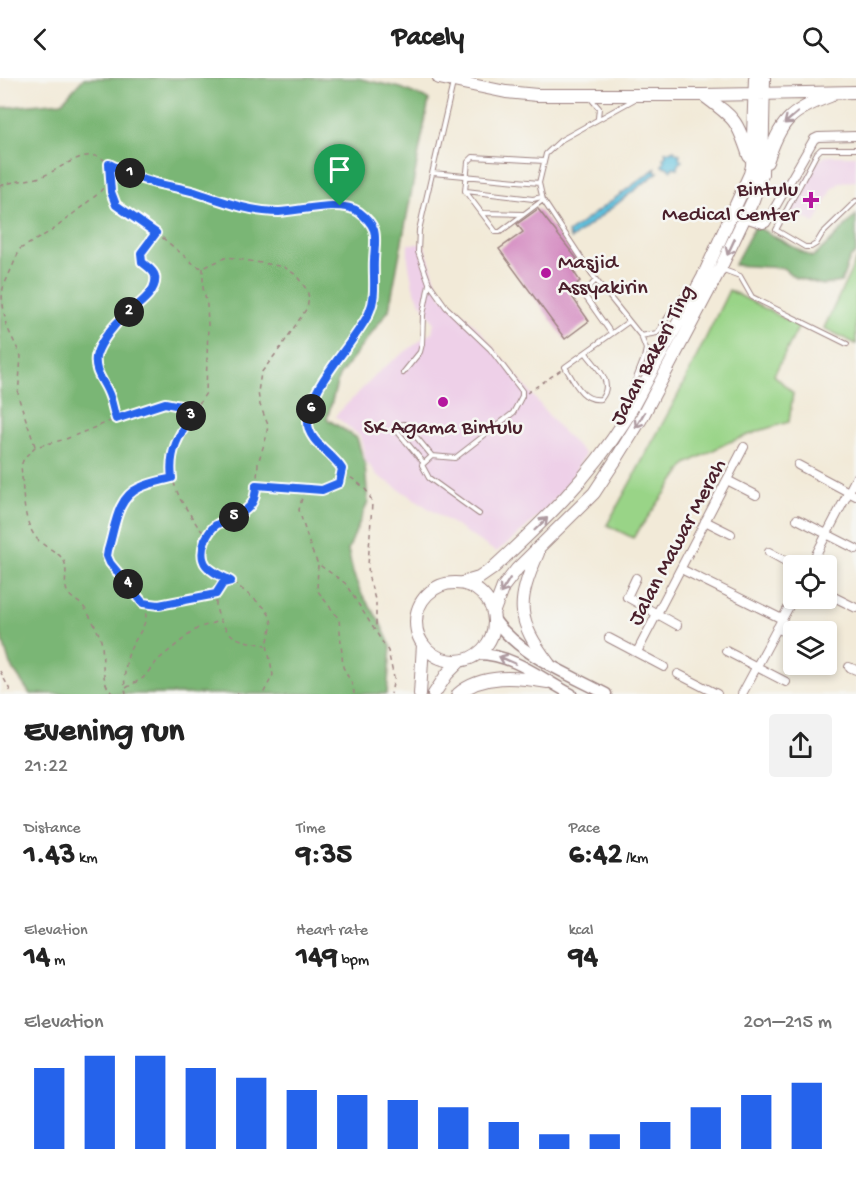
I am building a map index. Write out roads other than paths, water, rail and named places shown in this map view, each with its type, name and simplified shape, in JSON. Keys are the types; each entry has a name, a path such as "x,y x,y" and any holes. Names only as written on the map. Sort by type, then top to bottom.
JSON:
{"main road":[{"path":"439,78 537,96 851,92"},
{"name":"Jalan Bakeri Ting","path":"494,616 503,587 594,493 615,461 641,419 745,218 762,174 759,94 755,78"},
{"name":"Jalan Bakeri Ting","path":"462,584 479,578 492,569 540,525 572,493 613,440 703,277 740,198 752,166 759,94 764,78"},
{"path":"762,174 775,138 790,117 811,103 851,92"},
{"path":"703,95 739,125 752,166"},
{"path":"541,547 522,592 522,611 527,632 549,664"},
{"path":"460,661 439,658 430,652 417,633 416,620 419,607 426,596 437,588 449,584 473,587 489,603 494,616 513,641 549,664 606,694"},
{"path":"478,654 491,639 494,616"},
{"path":"420,694 423,644"},
{"path":"435,694 447,674 460,661 478,654 494,654 571,694"},
{"path":"458,694 466,687 490,679 516,677 548,682"}],"street":[{"path":"745,218 766,223 814,139 856,136"},
{"name":"Jalan Mawar Merah","path":"637,652 744,447"},
{"path":"798,465 852,494"},
{"path":"816,555 852,494 856,478"},
{"path":"727,480 756,495"},
{"path":"797,519 856,549"},
{"path":"705,521 731,534"},
{"path":"769,552 783,560"},
{"path":"681,569 782,619"},
{"path":"636,578 627,597 677,625"},
{"path":"837,598 856,608"},
{"path":"742,694 787,609"},
{"path":"777,628 783,631"},
{"path":"609,638 664,667"},
{"path":"726,651 786,682"},
{"path":"678,674 717,694"}],"lane":[{"path":"423,462 432,456 455,458 513,413 522,396 521,387 490,349 446,307 429,283 418,252 419,231 453,82"},
{"path":"587,94 599,108 598,119"},
{"path":"613,440 646,349 641,336 596,280 542,198 539,183 546,154 561,140 643,95"},
{"path":"856,149 821,149 817,153 776,229 777,232 805,247 811,247 856,201"},
{"path":"542,198 500,232 493,229 465,191 468,162 473,157 544,161"},
{"path":"433,173 539,183"},
{"path":"465,191 533,200 542,198"},
{"path":"482,213 515,216 524,214"},
{"path":"720,269 740,276 752,297 847,344"},
{"path":"641,336 657,333 678,302 703,277"},
{"path":"596,280 586,291 585,296 611,333"},
{"path":"404,373 420,352 423,315 429,283"},
{"path":"586,353 606,380 607,391 602,399 597,400 584,395 565,367 628,322"},
{"path":"432,456 408,427 404,424 400,425 397,431 423,462 424,471 429,477 479,514"}],"water":[{"path":"674,150 680,154 679,158 682,161 678,164 678,168 673,167 671,171 662,166 663,158 666,155 665,151"},
{"path":"656,168 654,171 658,172 571,239 568,233"}],"place":[{"name":"Bintulu Medical Center","path":"811,200"},
{"name":"Masjid Assyakirin","path":"546,273"},
{"name":"SK Agama Bintulu","path":"443,402"}]}
